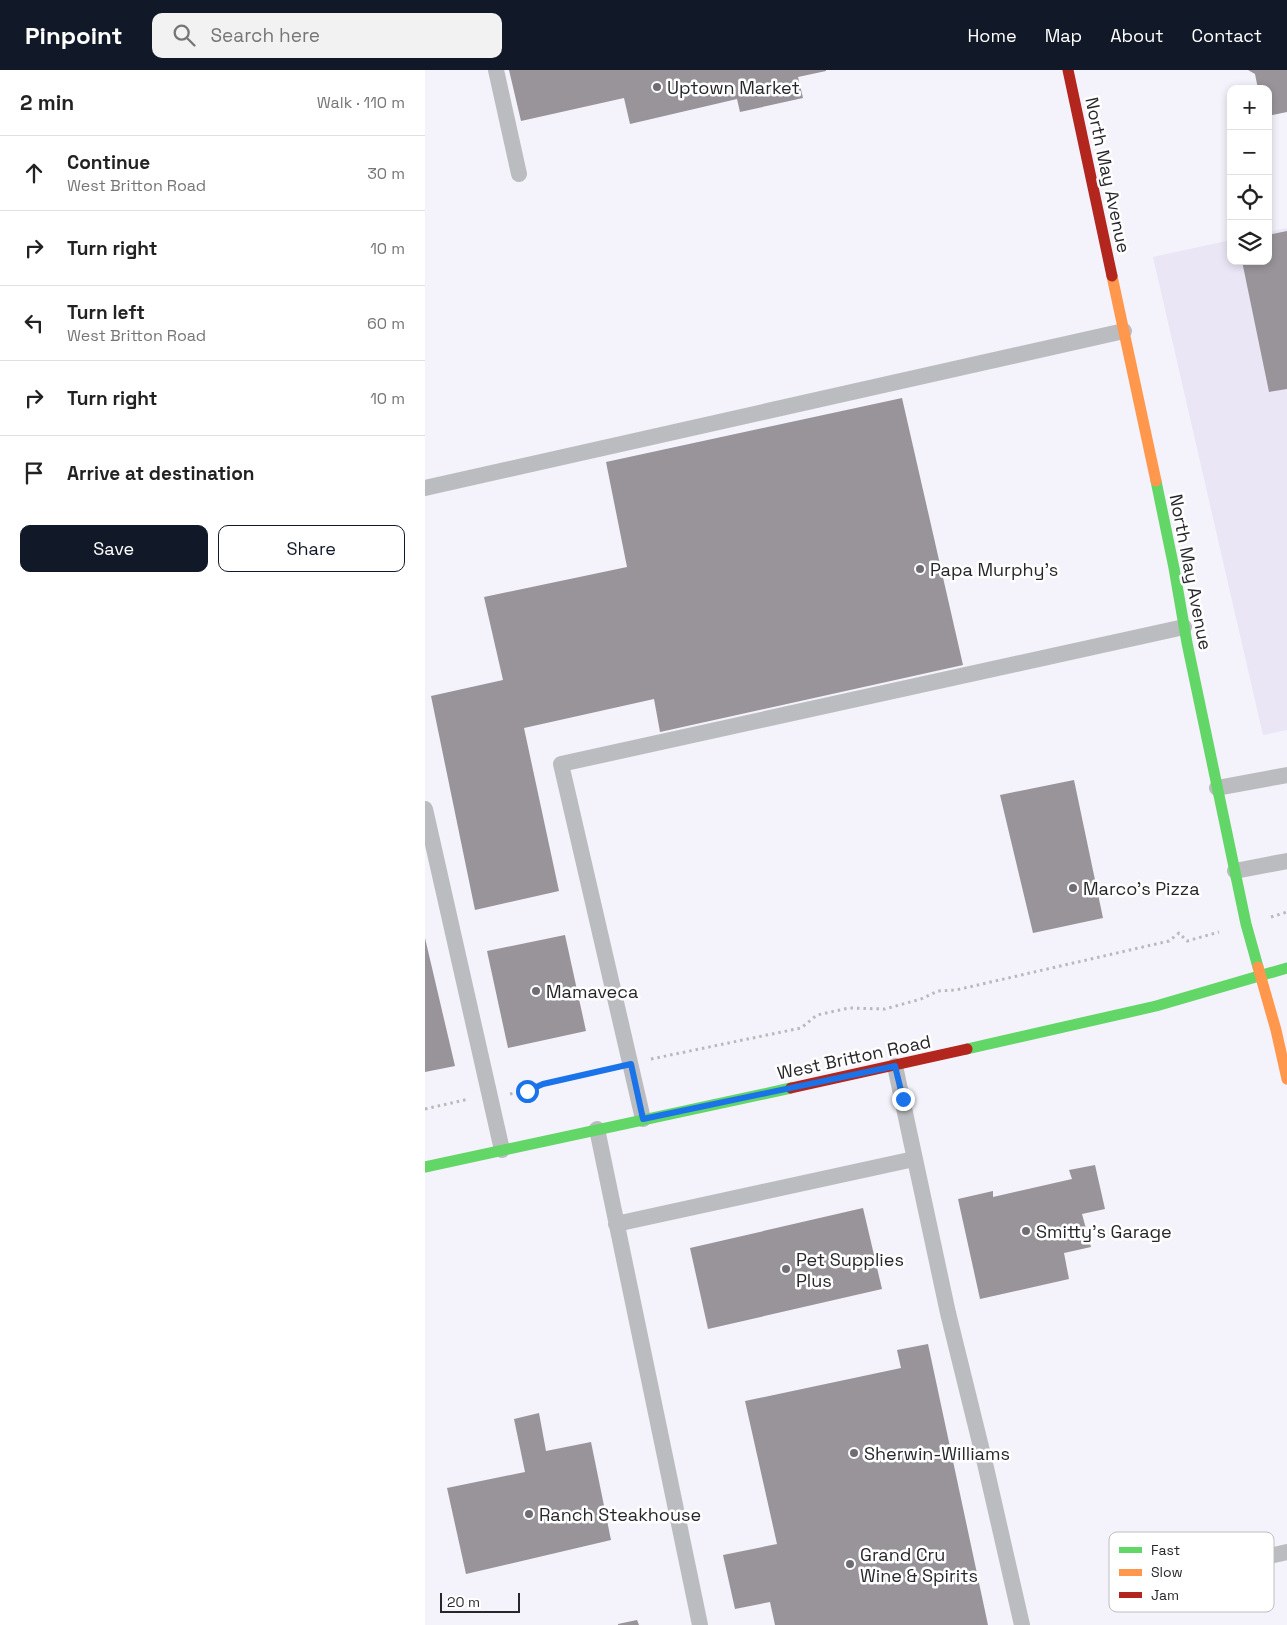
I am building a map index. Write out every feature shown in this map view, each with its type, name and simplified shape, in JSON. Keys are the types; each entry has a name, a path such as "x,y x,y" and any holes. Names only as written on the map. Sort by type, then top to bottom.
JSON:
{"main road":[{"name":"North May Avenue","path":"1068,70 1174,568 1184,627 1246,924 1276,1030 1287,1080"},
{"name":"West Britton Road","path":"425,1167 597,1128 895,1066 1163,1004 1204,993 1260,973 1287,968"}],"lane":[{"path":"496,70 519,174"},
{"path":"425,488 1124,331"},
{"path":"643,1119 561,764 1184,627"},
{"path":"1217,788 1287,775"},
{"path":"425,809 502,1150"},
{"path":"1235,871 1287,861"},
{"path":"895,1066 947,1313 984,1459 1022,1625"},
{"path":"597,1128 700,1625"},
{"path":"617,1224 914,1159"},
{"path":"1274,1555 1287,1552"}],"path":[{"path":"425,1109 458,1101 527,1091 543,1084 801,1028 817,1015 849,1008 885,1009 921,999 938,991 956,990 1169,941 1179,933 1187,941"}],"shaded area":[{"path":"1287,228 1287,730 1263,735 1153,257 1227,241 1227,265 1272,265 1272,231"}],"building":[{"name":"Uptown Market","path":"509,70 826,71 798,77 803,98 740,112 737,99 630,124 624,98 521,121"},
{"path":"1248,70 1287,70 1287,112 1272,115 1272,85 1257,85 1255,74"},
{"path":"1287,231 1287,389 1269,392 1243,265 1272,265 1272,234"},
{"path":"902,398 963,665 660,732 654,699 524,728 559,891 475,910 431,696 503,680 484,597 627,567 606,462"},
{"path":"1074,780 1103,918 1033,933 1000,795"},
{"name":"Mamaveca","path":"565,935 586,1031 508,1048 487,951"},
{"path":"425,938 455,1066 425,1072"},
{"name":"Smitty's Garage","path":"1095,1165 1105,1209 1082,1214 1091,1247 1064,1253 1069,1279 980,1299 958,1199 993,1191 993,1197 1072,1179 1069,1170"},
{"name":"Pet Supplies Plus","path":"863,1208 882,1289 708,1329 690,1248"},
{"path":"928,1344 988,1625 775,1625 770,1602 735,1609 723,1555 777,1544 745,1401 901,1368 897,1350"},
{"name":"Ranch Steakhouse","path":"539,1413 546,1451 591,1442 611,1540 466,1574 447,1488 525,1472 514,1419"},
{"path":"637,1620 639,1625 618,1625 618,1624"}],"traffic: fast":[{"path":"1156,481 1187,643 1246,924 1258,967"},
{"path":"967,1049 1156,1006 1287,968"},
{"path":"425,1167 791,1088"}],"traffic: slow":[{"path":"1112,276 1156,481"},
{"path":"1258,967 1276,1030 1287,1079"}],"traffic: jam":[{"path":"1068,70 1112,276"},
{"path":"791,1088 967,1049"}],"place":[{"name":"Uptown Market","path":"657,87"},
{"name":"Papa Murphy's","path":"920,569"},
{"name":"Marco's Pizza","path":"1073,888"},
{"name":"Mamaveca","path":"536,991"},
{"name":"Smitty's Garage","path":"1026,1231"},
{"name":"Pet Supplies Plus","path":"786,1269"},
{"name":"Sherwin-Williams","path":"854,1453"},
{"name":"Ranch Steakhouse","path":"529,1514"},
{"name":"Grand Cru Wine & Spirits","path":"850,1564"}],"route":[{"path":"527,1091 543,1084 631,1064 643,1119 895,1066 903,1099"}]}
